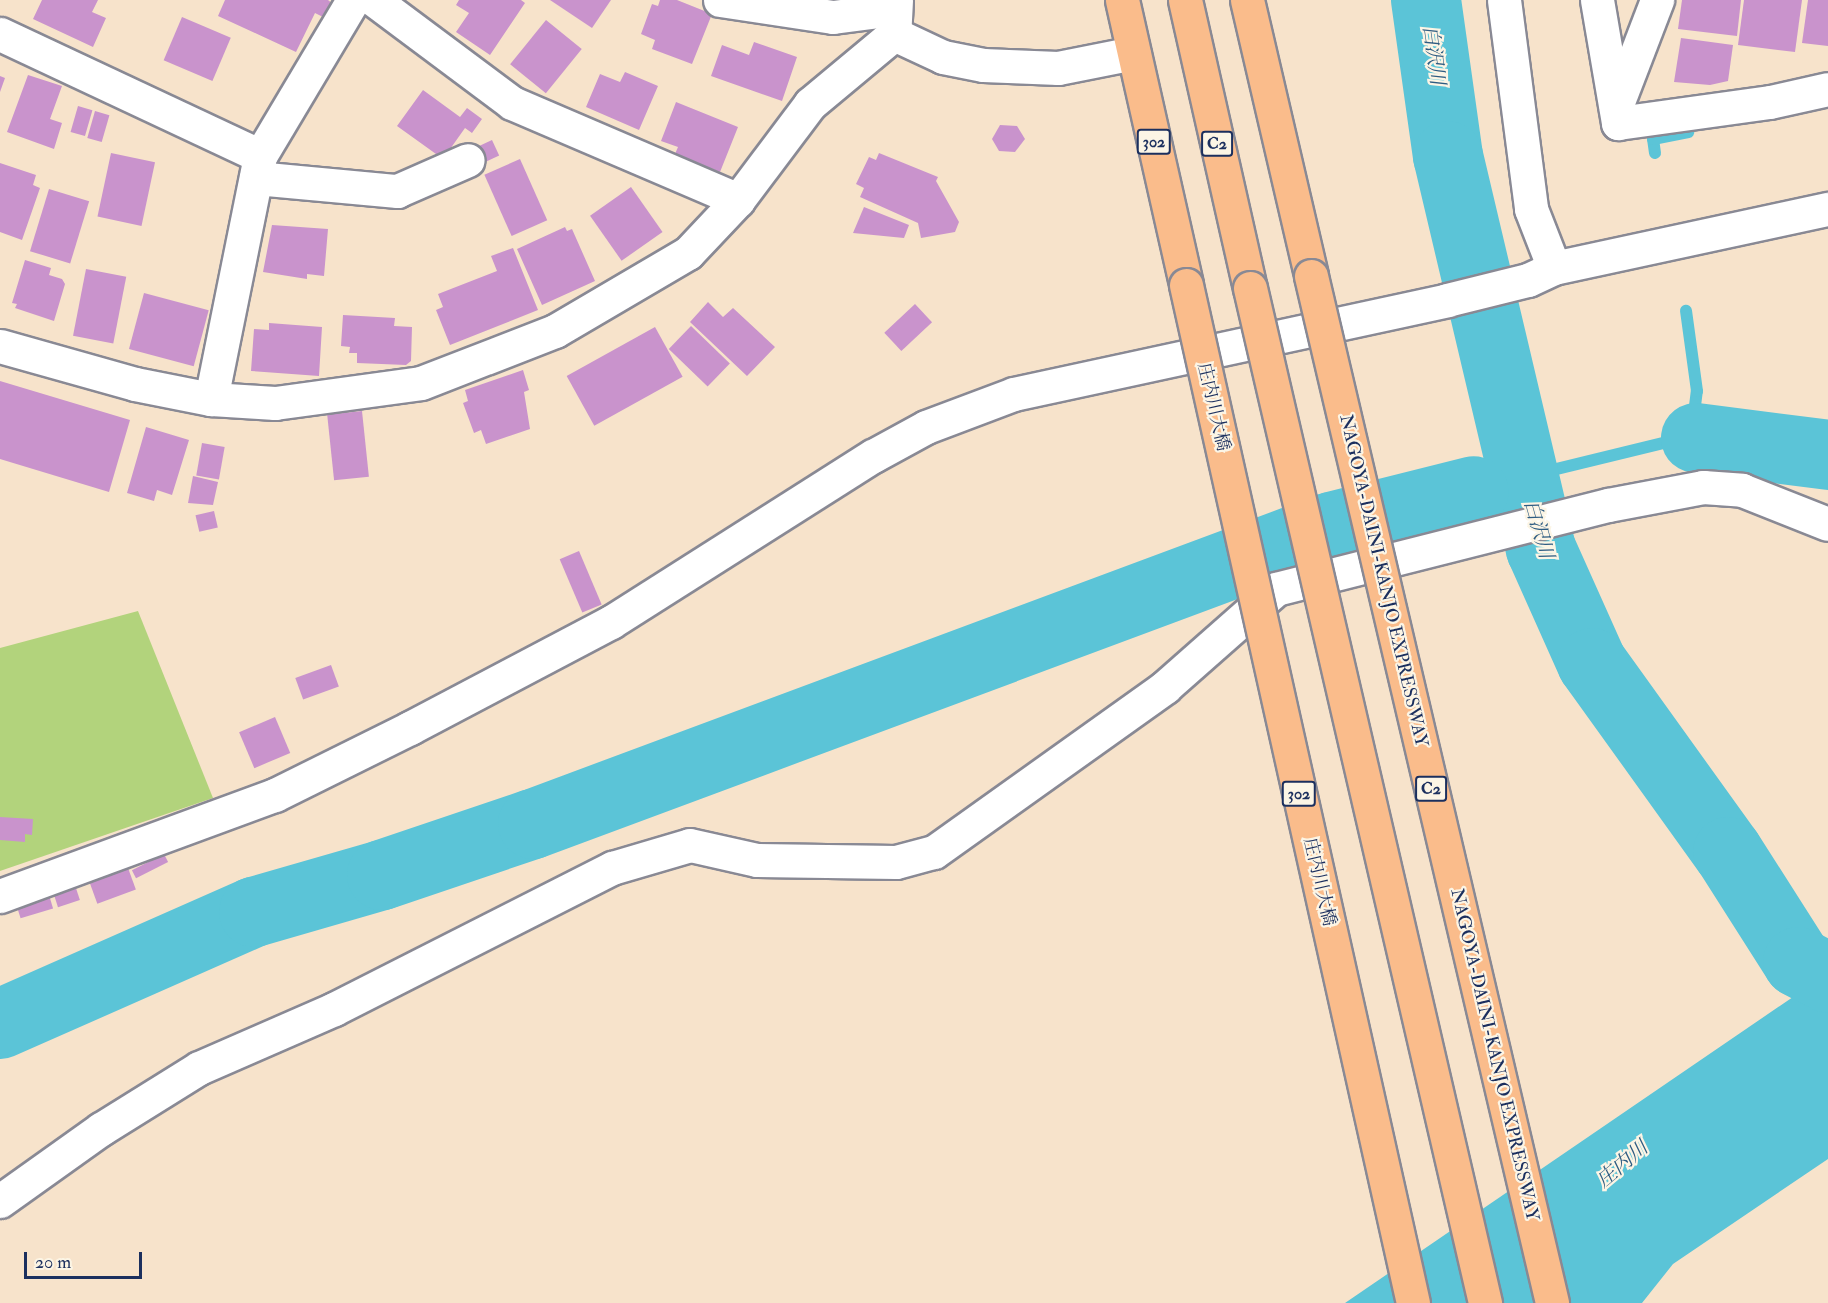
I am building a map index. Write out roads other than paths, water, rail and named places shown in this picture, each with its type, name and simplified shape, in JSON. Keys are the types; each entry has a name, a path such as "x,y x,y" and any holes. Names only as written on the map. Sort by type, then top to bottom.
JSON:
{"highway":[{"name":"302","path":"1122,0 1134,53"},
{"name":"C2","path":"1185,0 1485,1303"},
{"name":"NAGOYA-DAINI-KANJO EXPRESSWAY","path":"1247,0 1552,1303"},
{"name":"庄内川大橋","path":"1134,53 1413,1303"}],"street":[{"path":"211,399 258,167 352,0"},
{"path":"374,0 512,104 738,200"},
{"path":"720,0 790,6 833,17 895,14 943,57 994,66 1058,68 1134,53"},
{"path":"1504,0 1541,274"},
{"path":"1597,0 1618,123 1770,102 1828,89"},
{"path":"1615,109 1657,0"},
{"path":"0,346 135,384 211,399 275,403 422,383 555,331 688,253 738,200 810,104 895,14"},
{"path":"0,34 258,167 397,191 468,160"},
{"path":"0,896 275,795 410,728 611,622 873,456 926,427 1014,394 1447,300 1541,274 1828,209"},
{"path":"0,1201 102,1129 199,1068 334,1009 612,868 690,844 757,860 896,862 934,852 1165,687 1276,589 1608,505 1694,488 1742,490 1828,524"}],"water":[{"name":"庄内川","path":"1828,973 1828,1159 1673,1264 1642,1303 1345,1303"}],"waterway":[{"name":"白沢川","path":"1426,0 1448,156 1541,549 1592,663 1728,852 1798,962 1828,978"},
{"path":"1655,153 1653,139 1688,132"},
{"path":"1524,477 1668,442 1685,431 1694,414 1697,391 1686,311"},
{"path":"1696,438 1828,455"},
{"path":"0,1024 254,912 382,875 533,824 1331,527 1474,491"}]}
